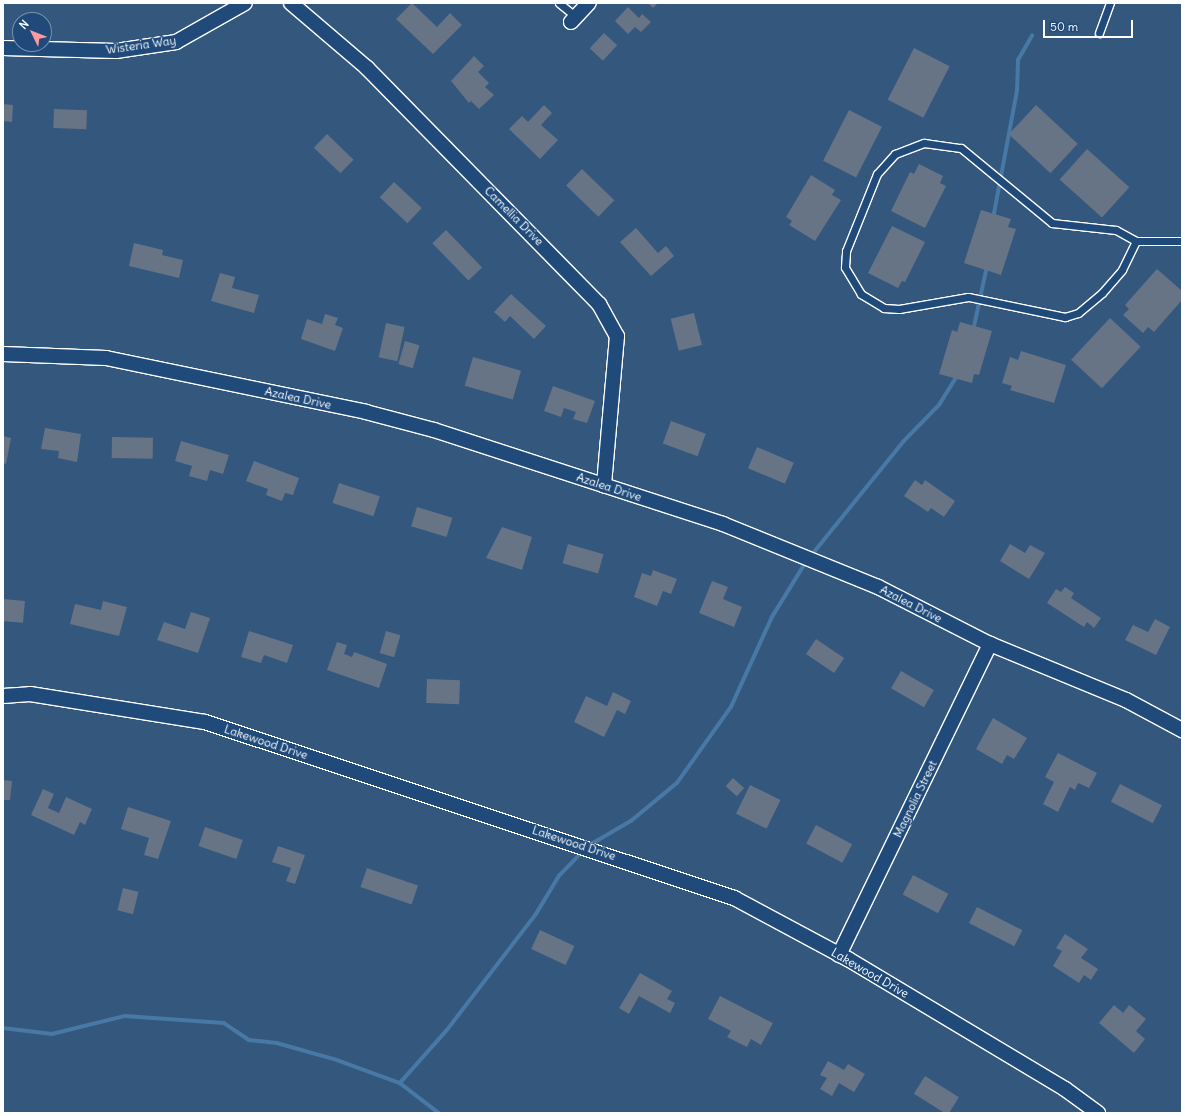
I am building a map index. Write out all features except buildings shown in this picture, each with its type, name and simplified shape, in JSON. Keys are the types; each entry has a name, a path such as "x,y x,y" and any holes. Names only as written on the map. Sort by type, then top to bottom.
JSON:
{"street":[{"name":"Wisteria Way","path":"3,48 116,51 176,42 245,3"},
{"name":"Camellia Drive","path":"290,3 367,68 599,304 617,336 604,485"},
{"path":"574,19 589,3"},
{"name":"Azalea Drive","path":"3,354 106,358 366,412 604,485 723,524 878,588 990,644 1126,700 1182,730"},
{"name":"Magnolia Street","path":"839,955 990,644"},
{"name":"Lakewood Drive","path":"3,696 30,694 205,722 734,898 839,955 1065,1089 1098,1113"}],"lane":[{"path":"560,3 574,19"},
{"path":"1099,33 1110,3"},
{"path":"1136,241 1126,264 1102,293 1078,313 1065,317 968,297 899,309 884,308 861,294 845,267 846,250 877,174 895,154 924,143 961,148 1052,223 1116,230 1136,241 1182,241"}],"waterway":[{"path":"993,219 1017,91 1018,60 1032,36"},
{"path":"973,331 987,266"},
{"path":"810,557 903,442 939,405 957,376"},
{"path":"588,846 631,821 677,783 731,707 772,617 806,562"},
{"path":"400,1083 447,1030 536,914 559,876 583,851"},
{"path":"3,1028 52,1034 125,1016 224,1023 249,1040 277,1043 334,1059 400,1083 439,1113"}]}
